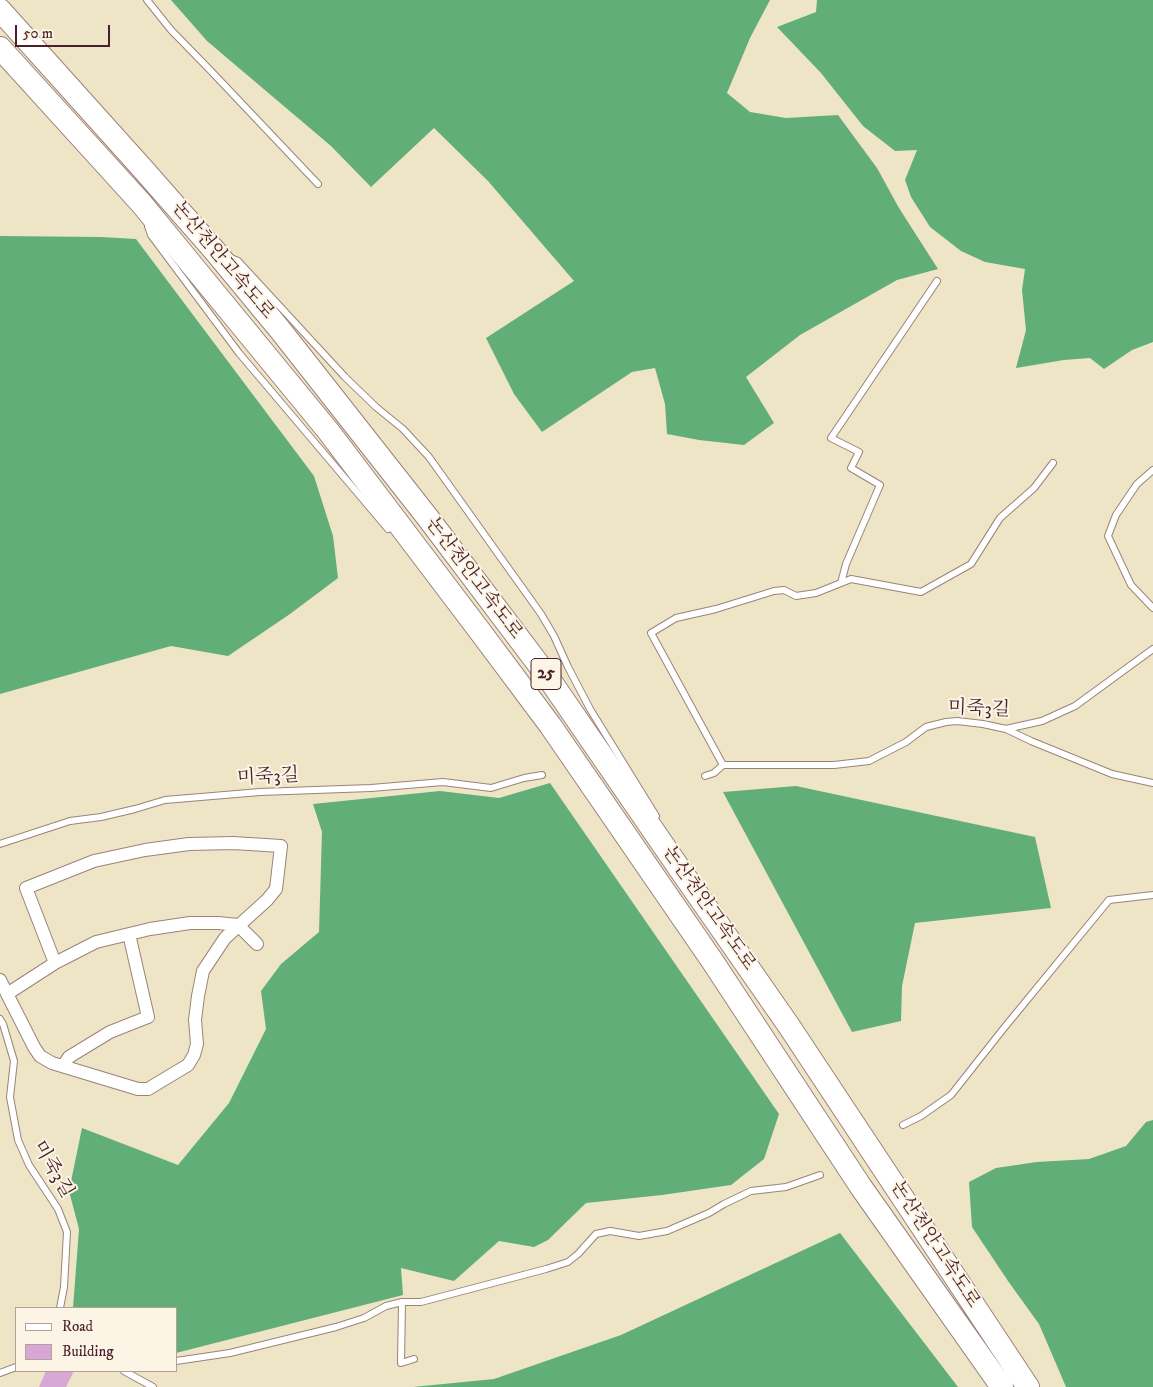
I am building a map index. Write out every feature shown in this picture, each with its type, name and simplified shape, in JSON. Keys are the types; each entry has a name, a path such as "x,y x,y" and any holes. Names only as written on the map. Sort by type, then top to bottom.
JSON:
{"highway":[{"name":"논산천안고속도로","path":"0,10 214,250 306,362 428,518 545,673 678,861 790,1026 1028,1387"},
{"name":"논산천안고속도로","path":"0,48 141,203 329,432 471,625 550,725 713,962 862,1187 1002,1387"}],"street":[{"path":"0,980 40,1056 52,1063 138,1089 148,1089 188,1065 194,1055 197,1044 198,996 203,971 225,938 267,900 276,889 281,846 224,843 189,844 145,850 94,861 26,888 55,963"},
{"path":"7,994 55,963 96,942 129,934 190,923 218,923 238,925 257,944"},
{"path":"64,1066 69,1057 110,1032 148,1017 129,934"}],"lane":[{"path":"147,0 170,30 318,184"},
{"path":"141,203 151,234 239,353 391,531"},
{"path":"214,250 238,261 345,377 376,407 403,429 429,457 541,614 590,709 661,823"},
{"path":"841,583 846,564 880,484 851,468 859,452 830,438 938,281"},
{"path":"705,776 714,773 723,765 651,633 676,618 716,609 774,591 784,590 796,596 816,593 851,579 921,592 953,576 971,564 1000,518 1034,488 1053,463"},
{"path":"1153,470 1137,484 1116,515 1108,536 1131,585 1153,608"},
{"name":"미죽3길","path":"723,765 834,765 868,761 906,742 926,727 946,722 958,721 1006,729 1042,721 1075,706 1153,649"},
{"path":"1006,729 1112,774 1153,783"},
{"name":"미죽3길","path":"0,844 70,821 101,817 165,800 260,792 371,788 443,782 491,788 524,778 542,775"},
{"path":"903,1125 921,1116 951,1094 1109,900 1153,895"},
{"name":"미죽3길","path":"0,1019 14,1061 10,1098 18,1140 28,1165 58,1208 67,1232 64,1287 60,1307"},
{"path":"178,1361 230,1353 336,1327 364,1318 386,1306 402,1302 421,1302 546,1269 568,1262 596,1234 610,1231 639,1236 667,1231 709,1213 752,1191 786,1187 820,1175"},
{"path":"402,1302 401,1363 414,1359"},
{"path":"0,1373 15,1367"},
{"path":"127,1372 153,1387"}],"green space":[{"path":"171,0 770,0 750,38 727,93 750,112 786,118 838,115 877,168 899,208 938,269 897,280 800,335 746,377 774,423 744,445 667,434 665,404 655,368 632,372 542,432 514,394 486,338 574,281 488,181 434,128 371,187 331,146 207,41"},
{"path":"817,0 1153,0 1153,342 1132,350 1104,369 1090,358 1016,368 1026,330 1022,290 1025,269 985,262 961,251 930,227 911,197 905,180 917,150 895,151 863,126 821,73 777,27 816,12"},
{"path":"0,236 136,239 314,476 333,536 338,578 290,614 228,656 171,646 0,694"},
{"path":"550,783 779,1114 764,1159 731,1185 586,1203 548,1240 534,1247 499,1241 454,1281 401,1268 403,1295 178,1352 178,1307 73,1307 79,1229 69,1191 82,1128 178,1165 229,1103 266,1029 261,991 281,964 319,932 322,832 313,804 440,791 499,798"},
{"path":"796,786 1035,837 1051,908 915,923 902,986 901,1021 852,1032 723,792"},
{"path":"1153,1120 1153,1387 1066,1387 1039,1324 972,1227 969,1182 996,1168 1037,1162 1089,1159 1126,1146 1146,1122"},
{"path":"840,1233 958,1387 413,1387 494,1379 621,1335"}],"building":[{"path":"46,1372 74,1372 66,1387 39,1387"}]}
